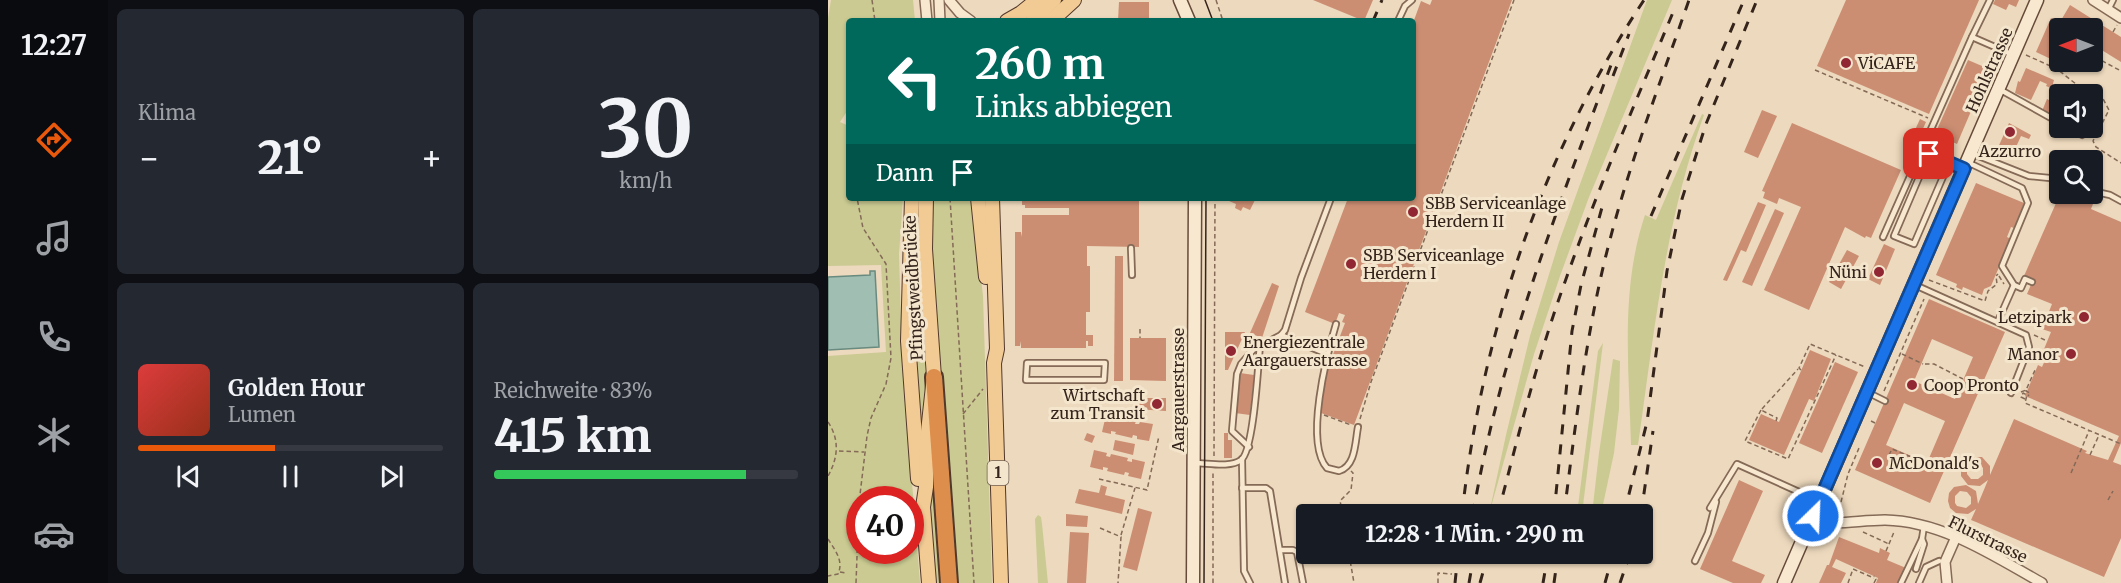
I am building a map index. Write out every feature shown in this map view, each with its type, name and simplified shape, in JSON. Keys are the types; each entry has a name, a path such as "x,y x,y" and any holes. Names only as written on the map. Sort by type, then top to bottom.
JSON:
{"highway":[{"path":"934,377 949,583"}],"main road":[{"path":"1013,18 1037,0"},
{"path":"1035,18 1054,0"},
{"path":"1054,18 1074,0"},
{"path":"912,201 909,355 919,486"},
{"name":"Pfingstweidbrücke","path":"924,492 934,377 925,232 927,201"},
{"path":"978,201 990,349 994,363"},
{"name":"1","path":"992,201 997,349 994,363 1001,583"},
{"path":"924,520 929,583"}],"street":[{"path":"925,0 927,18"},
{"path":"939,0 940,18"},
{"path":"949,0 967,18"},
{"path":"1180,0 1188,18"},
{"name":"Hohlstrasse","path":"1784,583 1967,161 1999,89 2019,54 2037,0"},
{"path":"2092,0 2120,18"},
{"name":"Aargauerstrasse","path":"1193,583 1195,201"},
{"name":"Flurstrasse","path":"1811,521 1831,525 1885,520 1924,526 1956,537 2042,583"},
{"path":"1947,583 1945,562 1956,537"}],"lane":[{"path":"1399,18 1404,6 1412,0"},
{"path":"1883,237 1990,0"},
{"path":"2108,10 2113,0"},
{"path":"1972,37 2019,54"},
{"path":"1999,89 2049,117"},
{"path":"1949,163 1914,244 1894,236 1929,154 1949,163 1967,161 2029,176 2049,177"},
{"path":"1967,161 2022,188 2028,203 2002,266 2014,285 2021,288 2025,279 2032,282"},
{"path":"2103,194 2121,201"},
{"path":"1249,447 1232,430 1240,364 1260,345 1281,335 1286,328 1301,278 1330,201"},
{"path":"1131,248 1132,275"},
{"path":"1914,285 2023,333 2030,346 2012,393"},
{"path":"1998,321 2014,285"},
{"path":"1973,318 1976,311"},
{"path":"1336,324 1322,373 1319,449 1323,464 1334,471 1347,468 1352,458 1358,427"},
{"path":"2023,333 2023,339"},
{"path":"1281,335 1327,354"},
{"path":"1250,583 1244,573 1242,459 1249,447 1260,345"},
{"path":"1027,363 1105,363 1104,380 1026,380 1027,363"},
{"path":"1867,392 1885,401"},
{"path":"1194,463 1232,463 1242,459"},
{"path":"1710,508 1737,464 1819,501"},
{"path":"1242,488 1266,488 1270,491 1285,583"},
{"path":"1695,561 1707,533 1718,494"},
{"path":"1901,583 1922,539 1924,526"},
{"path":"1916,569 1924,544 1922,539"},
{"path":"1280,550 1297,552 1303,583"},
{"path":"1919,583 1926,567 1939,561"}],"path":[{"path":"872,0 875,18"},
{"path":"1216,0 1221,18"},
{"path":"1358,427 1371,382 1514,0"},
{"path":"2113,32 2120,18"},
{"path":"2019,54 2049,66"},
{"path":"2103,61 2121,71"},
{"path":"1815,70 1935,121"},
{"path":"2061,72 2081,88 2102,98 2109,110 2093,141 2096,147 2121,163"},
{"path":"856,583 859,503 869,425 887,379 891,352 886,264 863,228 858,201"},
{"path":"950,201 974,583"},
{"path":"1213,583 1215,201"},
{"path":"1929,280 1985,301 1988,291 1997,284 1998,274 2002,282"},
{"path":"1884,392 1926,295"},
{"path":"1912,326 1916,328"},
{"path":"1140,329 1140,338"},
{"path":"2034,335 2047,341"},
{"path":"1836,355 1788,459 1745,441 1761,410 1800,369 1810,344 1866,367"},
{"path":"1900,354 1924,364 1934,364 1963,379"},
{"path":"2018,396 2019,392 2026,390 2036,369"},
{"path":"2026,390 2030,393 2028,396 2025,399 2021,396 2023,393 2027,394 2027,395 2025,403 2121,444"},
{"path":"963,414 980,394"},
{"path":"1214,406 1220,406"},
{"path":"1761,410 1777,418 1776,421"},
{"path":"1319,413 1351,425"},
{"path":"1871,421 1875,423"},
{"path":"828,422 834,434 837,451 835,462 828,476"},
{"path":"2071,473 2089,430"},
{"path":"2108,439 2110,434"},
{"path":"2090,455 2099,435"},
{"path":"1099,479 1147,490 1159,436"},
{"path":"1841,502 1848,474 1859,448"},
{"path":"1890,455 1892,449 1938,468 1947,469"},
{"path":"837,451 865,452"},
{"path":"1341,504 1340,500 1352,489 1353,473 1347,468"},
{"path":"1117,583 1121,537 1135,487"},
{"path":"2109,500 2113,491"},
{"path":"1100,528 1121,537"},
{"path":"1863,532 1889,544"},
{"path":"1886,551 1894,532"},
{"path":"828,539 839,559 839,572"},
{"path":"1351,564 1354,583"},
{"path":"1848,583 1853,569 1874,577 1876,579 1874,583"},
{"path":"828,576 834,576 839,572 846,573"},
{"path":"1438,583 1438,573 1452,574"}],"green space":[{"path":"831,0 913,0 915,18 846,18 846,113 840,122 846,125 846,201 903,201 899,254 902,356 912,486 846,486 846,564 918,564 920,583 828,583 828,356 886,352 881,265 828,266 828,18"},
{"path":"1647,0 1672,0 1589,197 1560,276 1534,354 1491,504 1530,336 1559,242"},
{"path":"1702,114 1704,115 1679,196 1662,278 1638,445 1631,445 1628,329 1632,271 1637,243 1645,215 1656,220"},
{"path":"917,201 972,201 983,296 992,583 955,583 935,283 915,283"},
{"path":"922,300 926,385 922,458 914,382 915,301"},
{"path":"1603,343 1583,504 1578,504 1598,351"},
{"path":"1613,359 1620,361 1619,409 1614,453 1603,504 1593,504"},
{"path":"932,428 943,583 934,583 931,506"},
{"path":"1038,515 1041,517 1048,583 1038,583 1035,519"}],"shaded area":[{"path":"870,271 875,271 879,347 828,350 828,277 870,275"}],"building":[{"path":"1313,0 1373,0 1365,18 1357,18"},
{"name":"SBB Serviceanlage Herdern II","path":"1432,0 1512,0 1354,425 1321,413 1323,381 1345,323 1342,322 1345,315 1339,313 1335,324 1305,312 1347,201 1416,201 1415,18 1421,1 1430,5"},
{"path":"1846,0 1979,0 1929,114 1817,66"},
{"path":"1995,0 2019,0 2016,7 2009,4 2006,10 1993,4"},
{"path":"1119,2 1149,2 1149,18 1118,18"},
{"path":"2070,5 2091,18 2062,18"},
{"path":"2049,23 2049,58 2036,52"},
{"path":"2103,26 2121,37 2121,62 2103,51"},
{"path":"1968,60 1989,69 1957,144 1935,134"},
{"path":"2026,68 2054,80 2053,84 2049,84 2049,87 2040,81 2031,100 2015,93 2018,81 2020,82"},
{"path":"2047,99 2049,100 2049,113 2042,111"},
{"path":"1762,110 1777,116 1758,158 1744,152"},
{"path":"1920,119 1926,122 1921,133 1915,130"},
{"path":"1792,123 1901,170 1871,238 1866,236 1865,238 1845,227 1809,310 1764,290 1801,207 1779,198 1777,204 1763,198 1765,192 1762,191"},
{"path":"2009,123 2031,135 2029,139 2021,136 2011,158 1996,152"},
{"path":"1976,183 2024,203 2014,228 2011,227 2007,237 2011,239 1991,286 1984,289 1982,295 1963,287 1962,290 1956,287 1957,284 1936,275"},
{"path":"1022,201 1139,201 1139,247 1087,246 1087,266 1090,266 1090,312 1086,312 1086,335 1093,335 1093,346 1088,346 1088,341 1086,341 1086,348 1021,348 1021,341 1020,346 1015,346 1015,232 1021,232 1022,237 1022,215 1069,215 1069,208 1025,208 1025,205 1022,205"},
{"path":"1229,201 1254,201 1250,210 1243,207 1241,211 1235,208 1236,204"},
{"path":"1758,202 1766,205 1746,252 1741,250 1727,281 1723,280"},
{"path":"2056,204 2093,204 2091,209 2121,222 2121,443 2113,462 2121,465 2121,538 2104,577 1971,520 1976,509 1968,514 1956,513 1950,508 1948,501 1949,493 1954,487 1966,485 1976,491 1978,504 1988,480 1980,486 1968,485 1961,476 1961,464 1970,457 1982,457 1990,466 1990,475 2014,419 2087,451 2085,453 2108,460 2119,436 2025,396 2038,365 2042,367 2047,356 2042,354 2051,332 2042,329 2052,304 2027,294 2033,280 2024,276","holes":["1972,463 1979,463 1983,468 1983,475 1978,479 1971,479 1967,474 1967,467","1960,491 1967,492 1971,497 1971,504 1966,508 1957,506 1955,496"]},
{"path":"1775,209 1784,213 1752,286 1742,282"},
{"path":"1884,244 1895,249 1880,285 1868,279"},
{"path":"1847,250 1859,256 1841,289 1829,282"},
{"path":"1115,256 1123,256 1123,381 1114,381"},
{"path":"1272,283 1279,286 1262,338 1250,333"},
{"path":"1929,299 2005,332 1930,503 1855,470","holes":["1932,339 1973,357 1955,399 1914,381","1904,403 1945,421 1927,463 1886,445"]},
{"name":"Energiezentrale Aargauerstrasse","path":"1225,332 1245,332 1228,370 1225,370"},
{"path":"1130,338 1166,338 1166,381 1130,380"},
{"path":"1810,350 1831,359 1814,401 1809,399 1784,455 1749,440 1761,414 1779,422"},
{"path":"1835,362 1858,372 1822,453 1799,443"},
{"path":"1240,373 1254,375 1250,415 1235,413"},
{"path":"1144,398 1166,398 1166,411 1135,409 1135,401 1144,401"},
{"path":"1106,415 1114,417 1114,420 1118,420 1119,417 1136,421 1135,424 1140,422 1153,424 1149,441 1137,439 1137,436 1133,435 1132,438 1111,431 1111,434 1102,432"},
{"path":"1087,433 1095,436 1092,443 1084,440"},
{"path":"1224,433 1228,433 1228,440 1232,440 1232,458 1224,458"},
{"path":"1115,440 1135,444 1133,455 1113,450"},
{"path":"1094,450 1107,453 1106,456 1110,457 1111,454 1128,458 1127,461 1132,462 1132,459 1145,462 1141,479 1128,476 1129,473 1125,472 1124,475 1107,471 1108,468 1103,467 1103,470 1090,467"},
{"path":"1739,480 1763,491 1732,561 1765,575 1761,583 1733,583 1700,569"},
{"path":"1101,485 1107,487 1105,495 1125,500 1122,514 1075,503 1079,489 1099,493"},
{"path":"1138,508 1152,512 1137,571 1123,567"},
{"path":"1066,514 1088,516 1087,527 1066,526"},
{"path":"1070,532 1089,533 1086,583 1067,583"},
{"path":"1839,537 1879,553 1880,548 1890,553 1887,560 1906,568 1899,583 1876,583 1878,578 1836,559 1832,567 1846,573 1841,583 1819,583 1829,565"}],"tram line":[{"path":"1205,0 1212,18"},
{"path":"1204,583 1206,201"}],"railway":[{"path":"1374,18 1382,0"},
{"path":"1463,504 1471,446 1485,378 1501,312 1522,246 1575,120 1644,0"},
{"path":"1565,504 1579,398 1600,281 1618,210 1640,139 1689,0"},
{"path":"1651,216 1744,0"},
{"path":"1626,504 1647,422 1667,271 1682,199 1706,124 1757,0"},
{"path":"1501,504 1546,337 1578,245 1674,10"},
{"path":"1613,76 1629,34"},
{"path":"1475,504 1498,399 1531,287 1611,65"},
{"path":"1555,504 1572,331 1581,285 1604,200"},
{"path":"1642,504 1653,431"},
{"path":"1455,583 1457,564"},
{"path":"1469,583 1472,564"},
{"path":"1480,583 1485,564"},
{"path":"1543,583 1546,564"},
{"path":"1554,583 1557,564"},
{"path":"1605,583 1610,564"},
{"path":"1620,583 1627,564"}],"place":[{"name":"ViCAFE","path":"1846,63"},
{"name":"Azzurro","path":"2010,132"},
{"name":"SBB Serviceanlage Herdern II","path":"1413,212"},
{"name":"SBB Serviceanlage Herdern I","path":"1351,264"},
{"name":"Nüni","path":"1879,272"},
{"name":"Letzipark","path":"2084,317"},
{"name":"Energiezentrale Aargauerstrasse","path":"1231,351"},
{"name":"Manor","path":"2071,354"},
{"name":"Coop Pronto","path":"1912,385"},
{"name":"Wirtschaft zum Transit","path":"1157,404"},
{"name":"McDonald's","path":"1877,463"}],"route":[{"path":"1813,516 1964,169 1929,154"}]}
